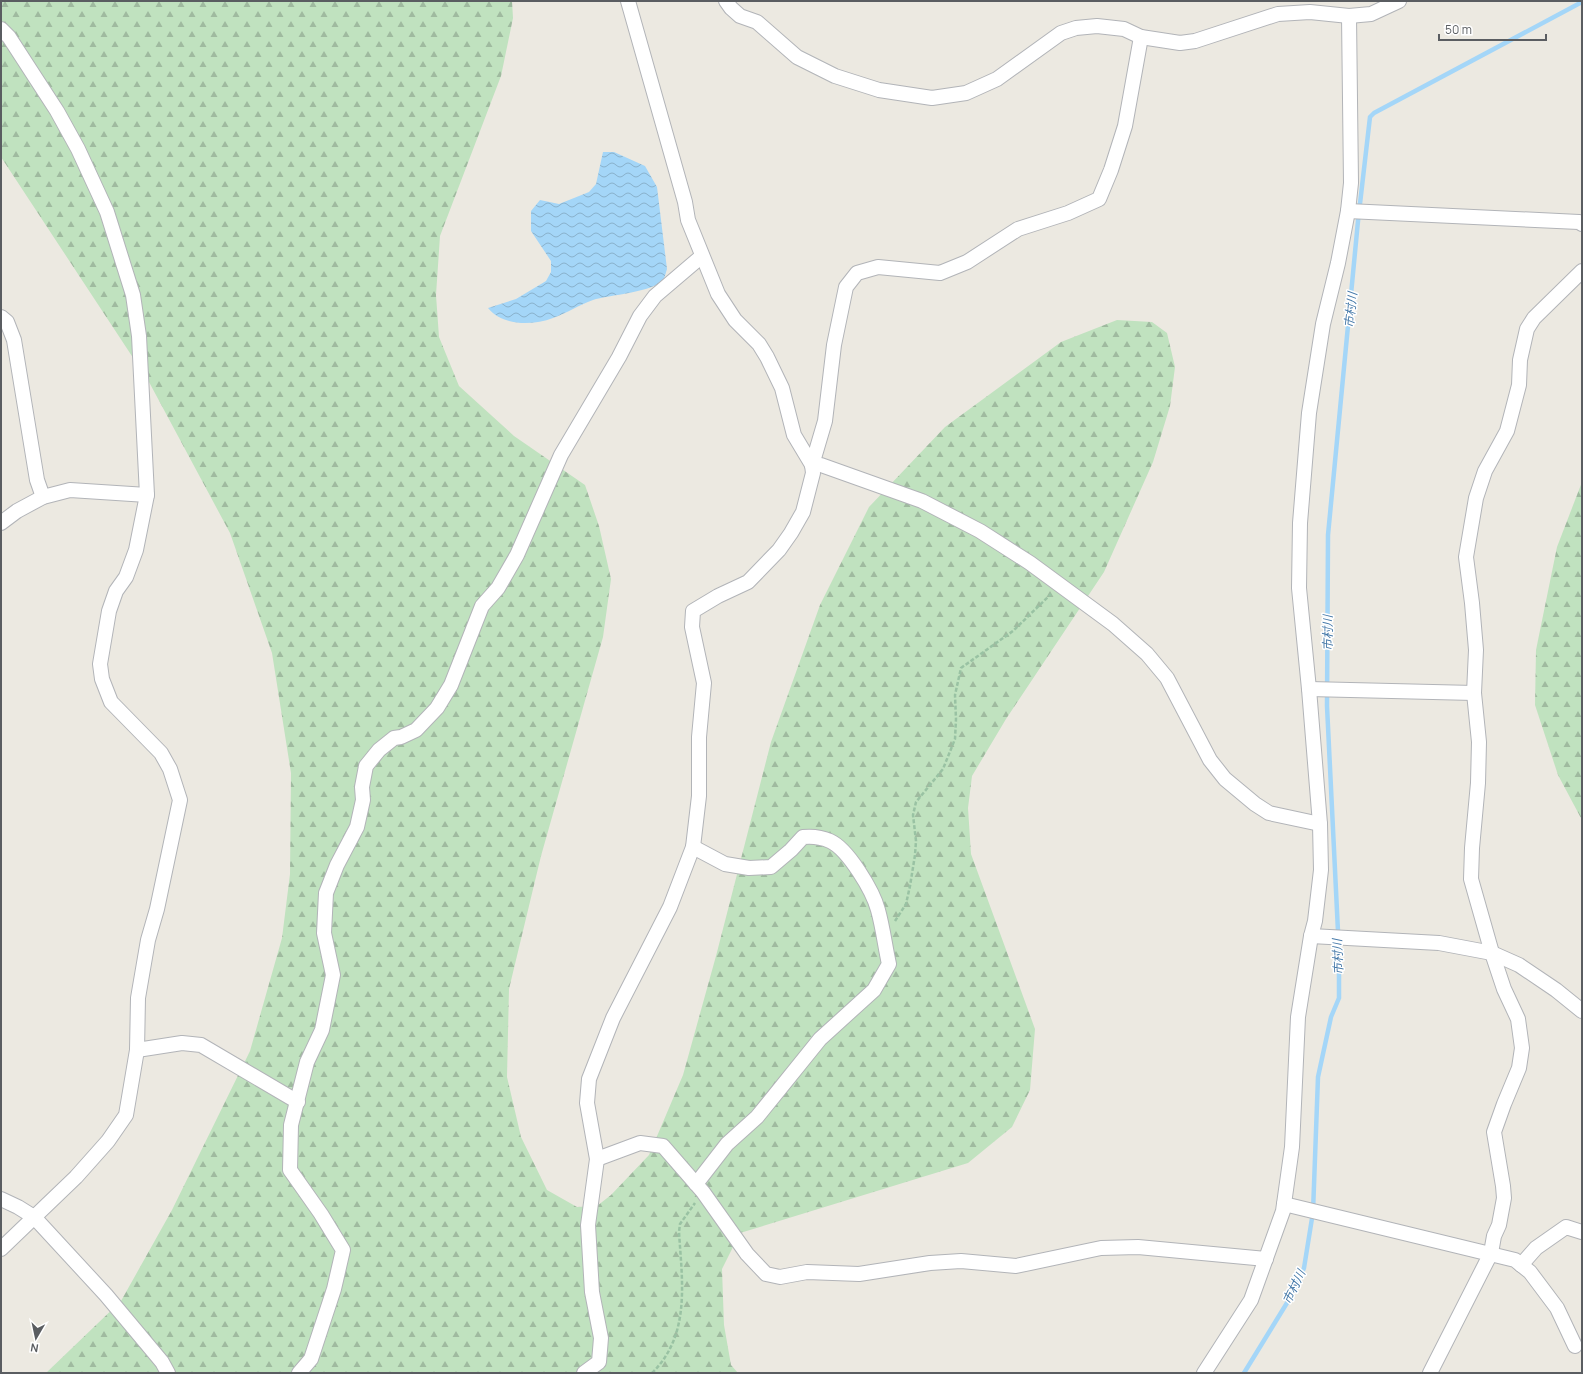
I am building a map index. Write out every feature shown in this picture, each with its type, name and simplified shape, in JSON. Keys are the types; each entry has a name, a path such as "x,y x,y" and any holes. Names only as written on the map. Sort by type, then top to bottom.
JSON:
{"street":[{"path":"628,1 685,202 688,220 702,256 718,294 736,320 759,344 767,357 782,388 794,435 812,465"},
{"path":"726,1 740,16 757,22 797,57 835,76 879,90 932,98 966,93 997,79 1061,33 1076,28 1097,26 1124,28 1141,37 1180,43 1195,41 1278,14 1310,12 1349,16 1371,14 1400,1"},
{"path":"1204,1373 1251,1300 1284,1204 1292,1147 1298,1017 1311,936 1315,921 1321,870 1320,824 1299,588 1300,523 1309,413 1323,324 1338,263 1348,211 1351,183 1349,16"},
{"path":"1,29 9,37 56,111 78,149 107,212 133,295 139,336 147,495 136,550 126,577 116,591 109,611 100,664 102,679 112,702 161,753 170,769 180,800 158,910 148,940 139,991 137,1050 126,1115 108,1141 76,1177 46,1204 1,1249"},
{"path":"584,1373 598,1362 601,1338 592,1292 588,1225 597,1159 587,1103 590,1079 613,1018 670,906 692,847 699,796 699,737 704,683 692,627 693,611 718,596 748,582 779,550 791,533 802,512 813,473 812,465 825,421 834,345 846,288 857,273 878,267 940,273 966,262 1018,229 1068,213 1100,199 1125,126 1141,37"},
{"path":"1348,211 1579,222 1582,224"},
{"path":"298,1373 311,1358 334,1289 343,1250 321,1214 290,1170 291,1125 307,1062 322,1030 332,975 324,933 326,893 336,864 358,827 363,800 362,787 366,766 379,750 394,738 402,737 416,730 437,708 451,685 482,606 498,588 517,555 561,455 640,316 655,296 702,256"},
{"path":"1430,1373 1491,1253 1494,1236 1499,1225 1504,1198 1494,1132 1519,1068 1522,1048 1518,1019 1504,989 1471,879 1472,848 1478,782 1479,742 1474,692 1476,650 1466,556 1476,498 1485,471 1506,431 1519,384 1520,360 1527,329 1534,318 1582,271"},
{"path":"1,317 7,322 14,340 37,480 43,497"},
{"path":"812,465 821,465 922,501 980,531 1030,563 1113,624 1147,654 1167,678 1210,760 1225,780 1255,804 1269,813 1320,824"},
{"path":"1,523 17,511 43,497 70,490 147,495"},
{"path":"1309,689 1474,692"},
{"path":"692,847 725,864 749,868 771,867 791,850 803,836 814,836 830,841 842,850 861,874 878,908 889,964 874,990 820,1039 757,1117 726,1144 700,1188"},
{"path":"1311,936 1439,943 1492,953 1519,965 1556,990 1582,1011"},
{"path":"137,1050 182,1043 201,1045 298,1102"},
{"path":"597,1159 640,1143 663,1146 700,1188 747,1254 766,1274 780,1277 807,1272 859,1274 930,1263 961,1261 1016,1266 1101,1248 1138,1247 1266,1259"},
{"path":"1,1199 34,1217 106,1295 162,1362 168,1373"},
{"path":"1284,1204 1515,1260 1530,1272 1557,1308 1575,1346"},
{"path":"1521,1265 1536,1248 1566,1227 1582,1232"}],"path":[{"path":"882,927 896,920 906,904 915,855 916,841 913,815 916,802 943,769 955,739 955,695 962,668 1013,631 1060,585"},
{"path":"652,1373 662,1363 671,1348 678,1328 683,1285 679,1232 680,1224 700,1188"}],"green space":[{"path":"1,1 512,1 513,18 501,76 440,236 436,295 439,337 459,386 514,436 585,485 599,526 611,579 603,637 541,856 509,989 507,1077 521,1137 547,1190 577,1207 597,1206 611,1195 649,1155 683,1075 716,956 771,742 820,605 869,507 945,427 1061,342 1117,320 1152,322 1167,333 1175,367 1170,406 1153,462 1104,572 1006,719 972,776 968,808 971,854 1035,1029 1030,1090 1012,1127 968,1163 740,1233 722,1269 724,1325 731,1365 738,1373 46,1373 121,1301 172,1210 250,1051 282,938 290,874 291,773 272,653 230,533 149,382 1,157"},
{"path":"1582,482 1582,820 1558,775 1535,705 1536,650 1557,547"}],"water":[{"path":"603,152 614,152 645,166 657,187 667,269 663,280 658,284 641,290 593,300 545,321 518,323 494,314 488,308 516,299 546,281 551,272 551,261 531,231 531,211 540,200 559,204 589,192 596,184"}],"waterway":[{"name":"市村川","path":"1244,1373 1290,1298 1304,1268 1313,1212 1318,1077 1331,1017 1339,998 1339,952 1327,706 1328,535 1358,221 1370,117 1374,113 1582,2"}]}
